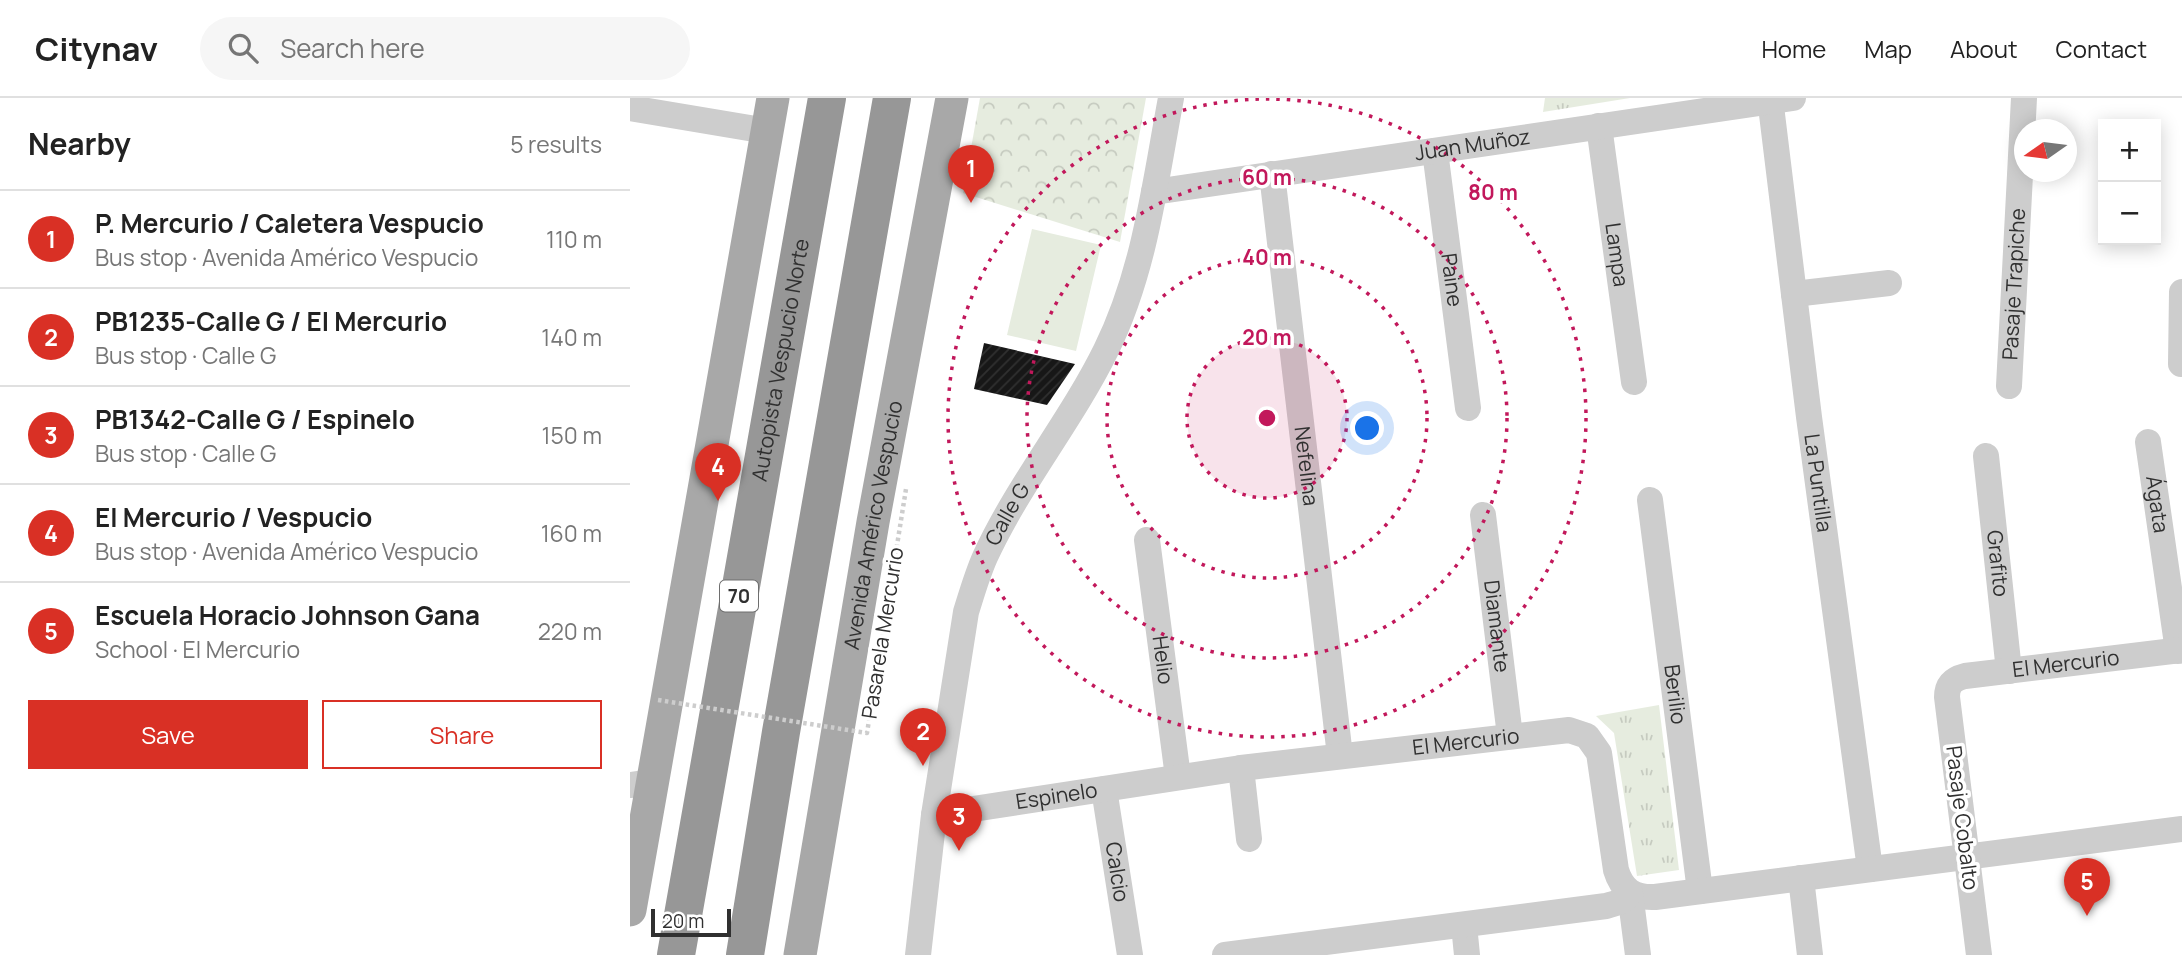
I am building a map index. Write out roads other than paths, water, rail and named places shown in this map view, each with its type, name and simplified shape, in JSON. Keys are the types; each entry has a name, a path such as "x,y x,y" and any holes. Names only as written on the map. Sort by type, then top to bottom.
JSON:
{"highway":[{"name":"Autopista Vespucio Norte","path":"676,955 827,98"},
{"path":"745,955 783,718 892,98"}],"main road":[{"path":"630,910 641,784 773,98"},
{"name":"Avenida Américo Vespucio","path":"800,955 873,522 952,98"}],"street":[{"name":"Calle G","path":"918,955 934,815 966,612 975,583 1000,529 1087,386 1107,348 1134,276 1154,192 1171,98"},
{"name":"Pasaje Trapiche","path":"2009,386 2024,98"},
{"name":"Juan Muñoz","path":"1154,192 1778,99"},
{"name":"La Puntilla","path":"1778,99 1794,295 1870,869"},
{"path":"630,108 767,131"},
{"name":"Lampa","path":"1600,126 1634,382"},
{"name":"Paine","path":"1435,150 1468,408"},
{"name":"Nefelina","path":"1272,174 1340,756"},
{"path":"1794,295 1889,283"},
{"path":"2181,364 2182,292"},
{"name":"Ágata","path":"2148,442 2180,651"},
{"name":"Grafito","path":"1986,456 2010,671"},
{"name":"Berilio","path":"1650,500 1700,891"},
{"name":"Diamante","path":"1483,514 1510,736"},
{"name":"Helio","path":"1147,540 1178,777"},
{"name":"El Mercurio","path":"1951,682 1965,676 2180,651"},
{"name":"Pasaje Cobalto","path":"1951,682 1947,697 1979,955"},
{"name":"El Mercurio","path":"1178,777 1569,730 1587,736 1599,753 1616,870 1623,887 1630,892"},
{"path":"1241,768 1249,839"},
{"name":"Espinelo","path":"934,815 1178,777"},
{"name":"Calcio","path":"1104,789 1130,955"},
{"path":"1630,892 1646,898 2182,829"},
{"path":"1801,878 1810,955"},
{"path":"1225,955 1292,951 1606,906 1619,903 1630,892"},
{"path":"1630,892 1637,955"},
{"path":"1464,925 1467,955"}],"place":[{"name":"P. Mercurio / Caletera Vespucio","path":"971,203"},
{"name":"El Mercurio / Vespucio","path":"718,501"},
{"name":"PB1235-Calle G / El Mercurio","path":"923,766"},
{"name":"PB1342-Calle G / Espinelo","path":"959,851"},
{"name":"Escuela Horacio Johnson Gana","path":"2087,916"}]}
